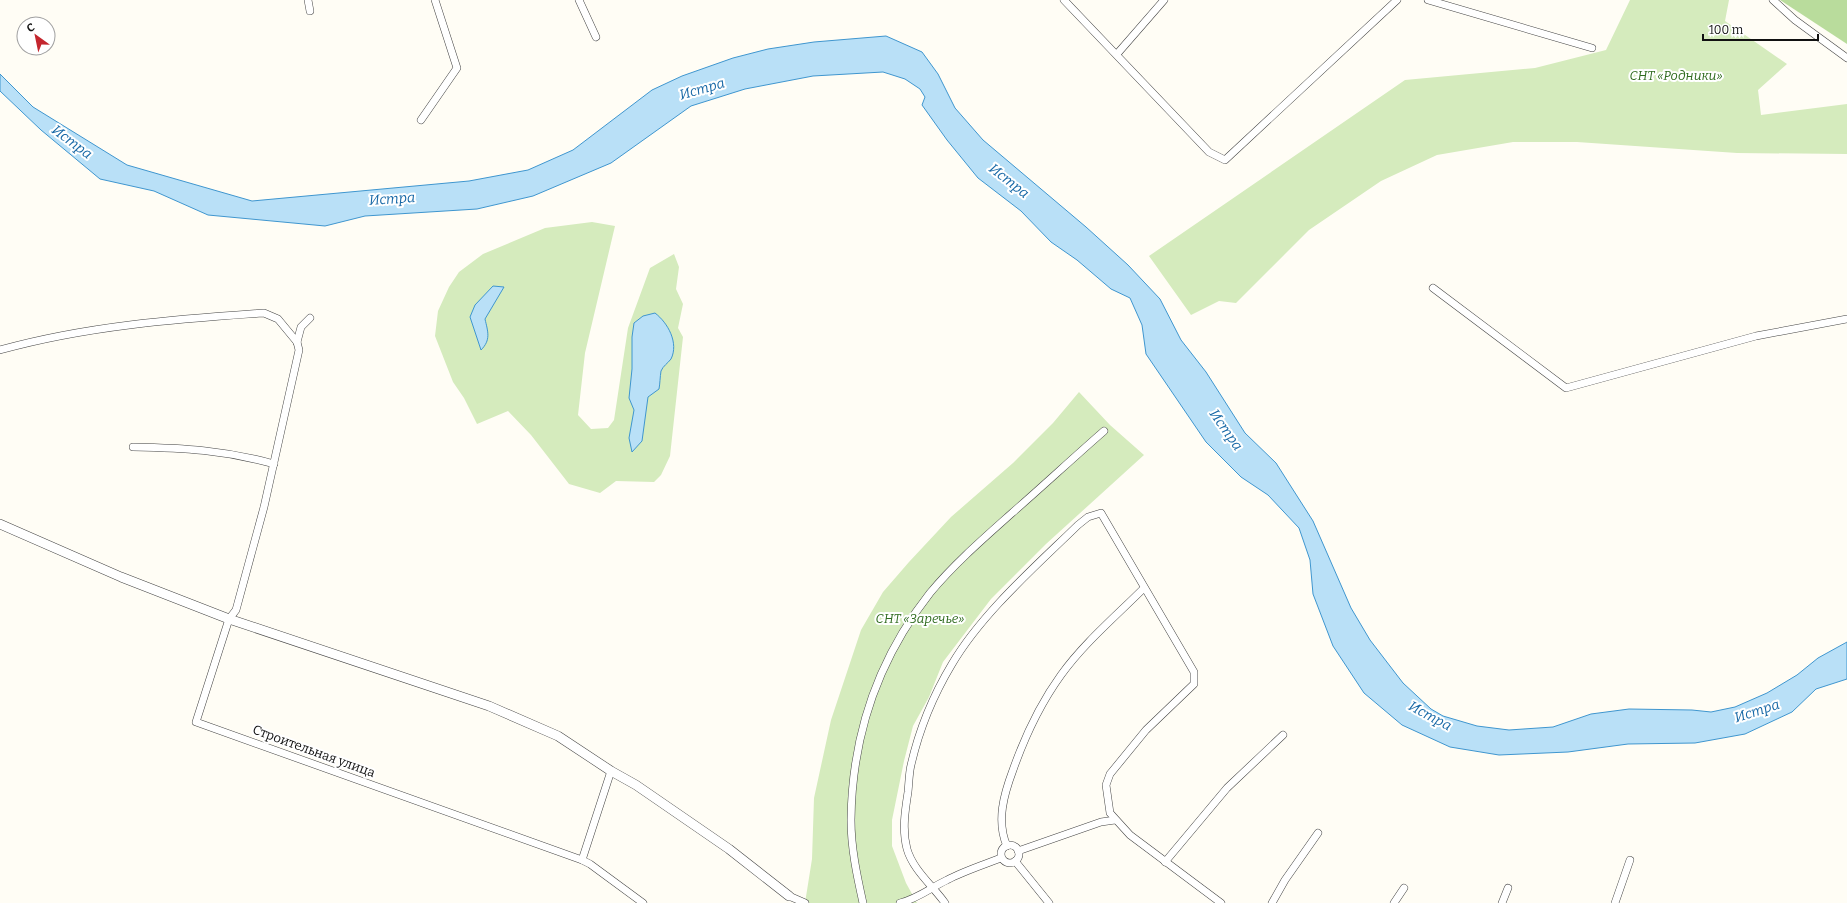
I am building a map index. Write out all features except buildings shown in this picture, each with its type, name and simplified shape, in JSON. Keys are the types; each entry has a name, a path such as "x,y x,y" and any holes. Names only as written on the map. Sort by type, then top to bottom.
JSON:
{"street":[{"path":"308,0 310,10"},
{"path":"421,120 457,68 435,0"},
{"path":"578,0 596,37"},
{"path":"1064,0 1209,152 1225,160 1397,0"},
{"path":"1116,54 1164,0"},
{"path":"1428,0 1592,48"},
{"path":"1773,0 1795,20 1847,58"},
{"path":"1433,288 1566,388 1756,336 1847,319"},
{"path":"0,350 21,344 143,323 264,313 278,319 297,342 299,350 264,507 236,610 229,619"},
{"path":"297,342 301,327 310,318"},
{"path":"863,903 854,860 851,821 853,789 859,740 871,700 893,649 911,619 931,592 977,545 1104,431"},
{"path":"133,447 210,450 250,457 274,464"},
{"path":"945,903 933,886 925,880 907,850 904,830 904,814 910,766 917,743 935,698 952,663 976,631 1002,601 1078,525 1088,517 1101,513 1194,672 1194,684 1146,730 1110,774 1106,785 1110,813 1130,835 1221,903"},
{"path":"0,524 121,578 229,619 489,706 558,736 611,771 636,785 729,849 790,899 805,903"},
{"path":"1007,846 1002,827 1002,804 1026,734 1061,675 1086,646 1144,588"},
{"name":"Строительная улица","path":"229,619 196,722 582,860"},
{"path":"1165,862 1227,788 1283,735"},
{"path":"611,771 582,860 590,864 643,903"},
{"path":"1018,850 1101,822 1115,820"},
{"path":"1272,903 1285,880 1318,833"},
{"path":"1007,846 1012,846 1018,850"},
{"path":"1001,858 1001,852 1007,846"},
{"path":"1016,861 1018,850"},
{"path":"900,903 916,898 933,886 1001,858"},
{"path":"1001,858 1008,863 1016,861"},
{"path":"1615,903 1630,860"},
{"path":"1016,861 1049,903"},
{"path":"1394,903 1404,888"},
{"path":"1502,903 1508,888"}],"green space":[{"name":"СНТ «Родники»","path":"1630,0 1729,0 1725,21 1787,64 1758,90 1761,115 1847,104 1847,154 1737,153 1577,142 1513,142 1437,155 1381,181 1309,230 1236,303 1219,301 1191,315 1149,256 1405,80 1535,68 1606,50"},
{"path":"1780,0 1847,0 1847,44"},
{"path":"592,222 615,226 585,353 578,415 591,429 608,428 614,420 628,328 650,268 674,254 679,267 676,289 683,304 678,328 683,337 670,456 661,475 654,482 616,481 600,493 569,484 531,435 508,411 477,424 464,398 453,382 435,336 438,311 449,287 459,272 483,254 545,228"},
{"name":"СНТ «Заречье»","path":"1079,392 1110,425 1144,455 1046,544 991,599 943,662 929,697 913,726 892,820 892,846 906,883 917,903 805,903 812,859 814,798 831,720 861,630 883,592 909,562 951,517 1013,463 1053,423"}],"water":[{"name":"Истра","path":"886,36 922,52 938,74 955,108 983,140 1086,227 1128,265 1160,299 1181,340 1206,372 1245,433 1276,463 1313,521 1351,608 1370,640 1403,683 1431,709 1443,716 1477,726 1509,730 1553,727 1591,714 1629,709 1692,710 1711,712 1735,707 1767,693 1797,675 1818,658 1847,642 1847,679 1816,689 1792,712 1745,734 1695,743 1628,744 1568,752 1499,755 1450,747 1402,725 1364,693 1333,646 1313,594 1310,560 1299,528 1268,495 1241,477 1206,442 1146,354 1142,325 1130,298 1111,289 1077,260 1051,242 1021,211 978,178 947,140 922,105 925,97 920,89 905,79 883,72 813,76 745,89 691,106 611,163 533,196 477,209 365,216 325,226 208,215 154,191 100,179 41,130 0,91 0,74 33,107 127,165 252,201 469,181 528,170 573,150 652,90 682,76 733,58 768,49 814,42"},
{"path":"493,286 504,287 485,319 488,336 486,343 481,350 470,317 475,305"},
{"path":"655,313 664,322 671,334 674,346 673,353 671,359 661,371 659,389 648,397 642,441 632,452 629,438 634,410 629,398 634,323 643,316"}]}
